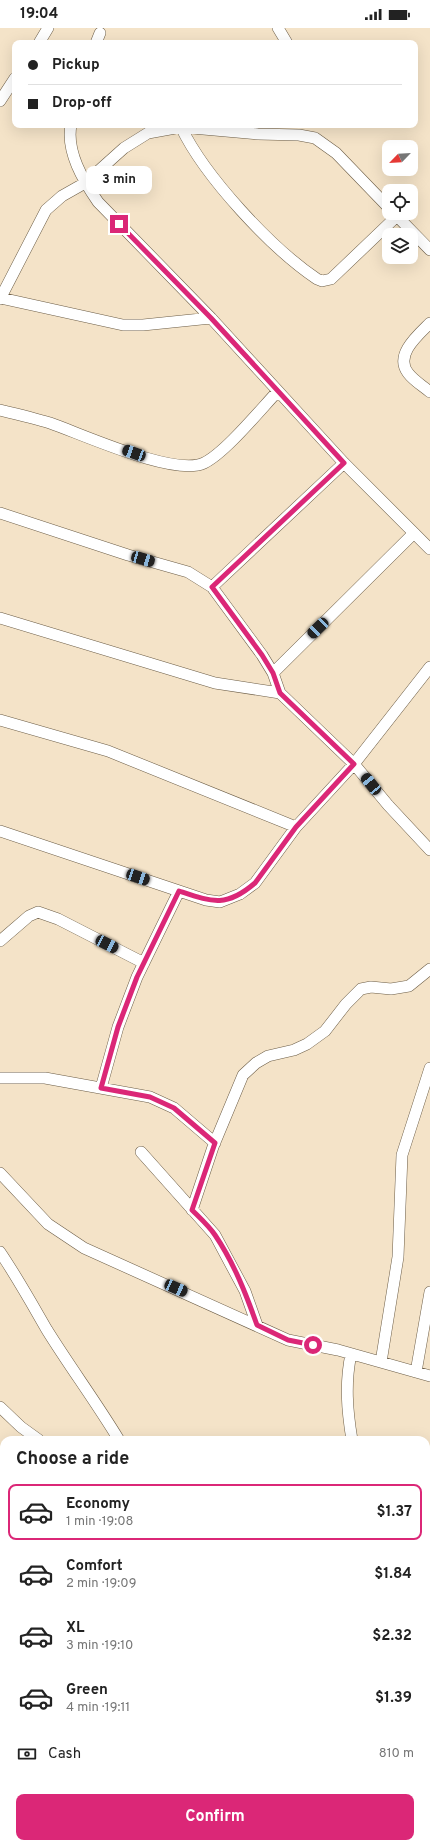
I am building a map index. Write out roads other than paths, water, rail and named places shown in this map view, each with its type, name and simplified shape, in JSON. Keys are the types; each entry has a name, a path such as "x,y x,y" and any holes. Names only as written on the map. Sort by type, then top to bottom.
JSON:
{"street":[{"path":"41,40 48,28"},
{"path":"278,28 285,40"},
{"path":"0,101 12,83"},
{"path":"71,128 72,151 85,183 103,207 211,318 344,463 430,549"},
{"path":"172,128 148,133 124,148 85,183 62,196 46,210 0,299 123,325 143,325 211,318"},
{"path":"183,128 188,140 209,172 257,228 317,279 322,281 331,279 390,220"},
{"path":"208,128 310,136 324,143 336,153 382,201"},
{"path":"309,128 310,136"},
{"path":"402,220 430,250"},
{"path":"430,322 408,348 404,359 404,365 409,374 430,392"},
{"path":"0,410 50,423 148,458 176,465 192,466 210,460 278,391"},
{"path":"212,587 344,463"},
{"path":"1,516 188,572 212,587 273,673 280,693 354,764 388,805 430,850"},
{"path":"273,673 414,533"},
{"path":"0,618 214,683 280,693"},
{"path":"0,831 179,891 220,902 240,894 255,883 296,827 354,764 430,667"},
{"path":"0,720 108,751 296,827"},
{"path":"101,1088 118,1027 144,963 179,891"},
{"path":"0,941 29,916 38,912 58,919 144,963"},
{"path":"192,1210 215,1143 243,1075 256,1063 268,1056 294,1050 307,1044 325,1031 346,1004 361,989 371,987 391,989 409,986 430,969"},
{"path":"380,1362 398,1257 402,1155 430,1068"},
{"path":"0,1078 45,1078 150,1097 174,1108 215,1143"},
{"path":"141,1152 215,1235 245,1291 257,1325"},
{"path":"0,1173 48,1224 84,1248 288,1340 351,1354 430,1376"},
{"path":"0,1252 16,1274 48,1331 117,1436"},
{"path":"416,1372 430,1292"},
{"path":"351,1354 347,1373 347,1409 351,1436"},
{"path":"0,1407 21,1427 33,1436"}]}
